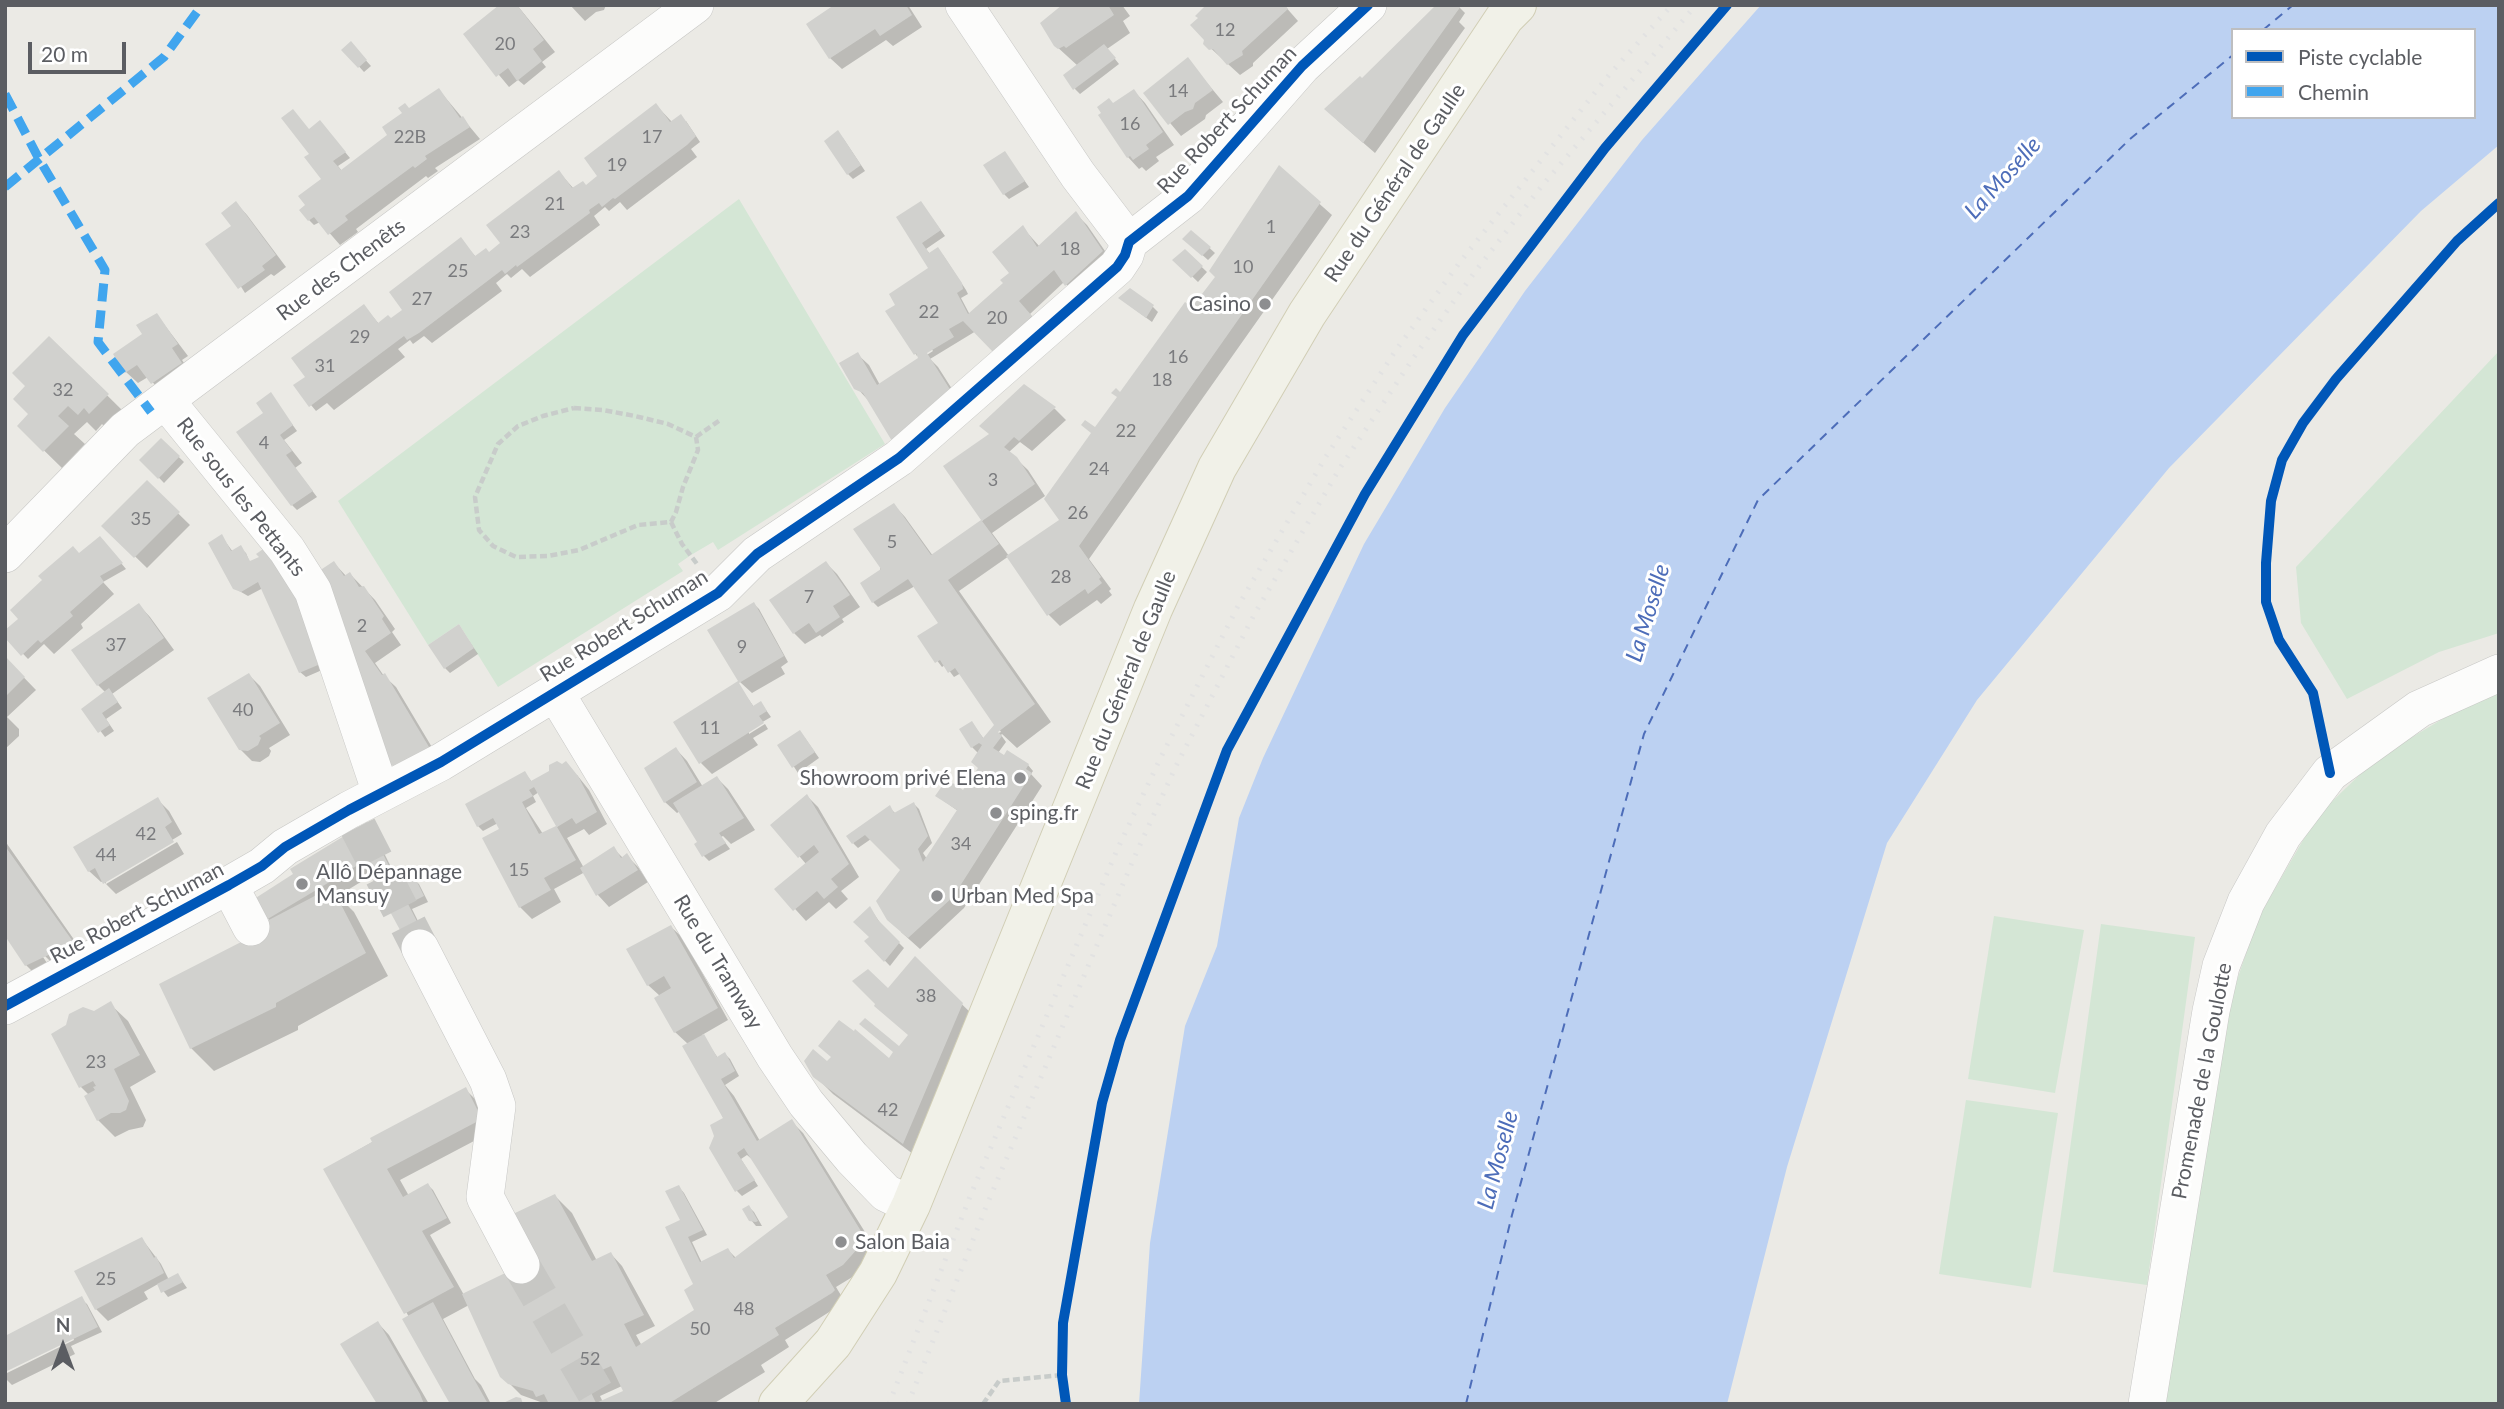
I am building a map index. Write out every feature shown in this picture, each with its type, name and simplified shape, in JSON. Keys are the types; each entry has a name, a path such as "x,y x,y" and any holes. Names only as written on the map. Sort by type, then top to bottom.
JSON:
{"main road":[{"name":"Rue du Général de Gaulle","path":"778,1404 833,1343 878,1273 911,1205 1153,610 1217,468 1307,314 1512,8"}],"street":[{"name":"Rue des Chenêts","path":"5,554 125,430 695,5"},
{"path":"964,5 1078,175 1129,242"},
{"name":"Rue Robert Schuman","path":"5,1006 229,885 261,866 285,847 363,810 718,593 757,554 899,458 1117,267 1129,242 1188,195 1302,66 1368,5"},
{"name":"Rue sous les Pettants","path":"166,401 287,550 313,591 363,810"},
{"name":"Promenade de la Goulotte","path":"2147,1404 2211,1011 2221,966 2246,902 2283,835 2330,773 2419,709 2499,673"},
{"name":"Rue du Tramway","path":"555,692 806,1104 886,1193 911,1205"},
{"path":"229,885 251,928"},
{"path":"420,948 488,1080 496,1106 485,1197 521,1265"}],"path":[{"path":"671,522 638,524 579,550 548,556 516,557 493,546 478,530 475,497 498,444 518,426 543,416 573,408 603,410 668,424 696,437"},
{"path":"696,437 720,420"},
{"path":"696,437 698,450 671,522 682,544 718,593"},
{"path":"983,1404 999,1381 1062,1376"}],"green space":[{"path":"739,199 885,444 718,550 713,542 691,555 678,564 683,571 498,687 459,624 428,645 338,501"},
{"path":"2499,351 2499,633 2439,652 2347,699 2301,623 2296,567"},
{"path":"2499,690 2499,1404 2162,1404 2232,995 2258,918 2317,816 2377,758 2481,696"},
{"path":"1994,916 2084,930 2055,1093 1968,1079"},
{"path":"2101,924 2195,937 2147,1285 2053,1272"},
{"path":"1966,1100 2058,1113 2031,1288 1939,1274"}],"water":[{"name":"La Moselle","path":"1761,5 2499,5 2499,145 2421,211 2169,468 1977,700 1887,843 1787,1167 1727,1404 1139,1404 1150,1243 1185,1026 1217,946 1239,818 1263,758 1364,544 1445,408 1525,291 1642,140"}],"building":[{"path":"499,5 517,5 544,40 533,49 542,61 517,81 508,68 496,77 463,34"},
{"path":"834,5 906,5 912,15 880,36 875,29 829,59 806,24"},
{"path":"1062,5 1108,5 1114,15 1066,48 1064,46 1058,49 1040,23"},
{"path":"1206,5 1285,5 1288,9 1242,51 1243,55 1227,65 1213,49 1209,50 1203,44 1204,40 1190,25"},
{"path":"1436,5 1461,6 1363,143 1324,109 1360,76 1362,78"},
{"path":"351,41 367,60 358,68 341,50"},
{"path":"1104,44 1116,58 1073,90 1063,75"},
{"path":"1188,57 1213,90 1195,103 1193,109 1168,125 1143,93"},
{"path":"439,88 460,118 463,116 470,127 425,156 427,159 415,168 413,166 345,216 348,220 328,235 314,217 308,221 299,210 305,205 298,196 321,179 304,157 309,154 281,118 293,109 309,129 320,120 346,152 333,161 341,170 387,135 382,127 402,113 398,108 405,103 409,108"},
{"path":"1134,89 1163,132 1146,145 1149,149 1133,160 1130,156 1127,158 1098,115 1101,113 1097,107 1109,98 1113,103"},
{"path":"656,103 670,122 681,114 696,136 687,145 615,199 602,207 599,203 589,210 590,213 517,267 516,265 505,274 502,270 419,333 407,340 404,336 309,407 293,385 305,377 291,358 364,304 378,323 388,315 391,318 402,310 389,292 461,237 475,256 486,248 489,252 500,243 486,225 559,170 572,188 583,181 586,185 597,176 584,158"},
{"path":"838,130 861,165 847,175 824,141"},
{"path":"1005,151 1025,181 1003,195 983,165"},
{"path":"1279,165 1321,202 1079,546 1101,577 1099,579 1102,583 1088,594 1085,589 1047,616 1006,556 1059,520 1044,499 1091,433 1081,425 1085,420 1095,427 1117,397 1111,393 1116,388 1120,392 1185,302 1192,307 1215,277 1209,271"},
{"path":"236,201 276,255 262,266 265,270 238,289 205,244 231,226 221,213"},
{"path":"921,201 941,230 922,243 929,253 938,247 962,283 963,289 957,293 968,314 1003,283 1000,280 1009,273 992,252 1023,225 1037,247 1076,211 1103,251 1065,286 1054,270 1019,301 1032,316 993,352 963,321 949,329 954,337 927,353 951,391 892,441 863,393 854,389 839,363 858,352 877,385 918,358 885,311 895,305 889,294 928,268 896,217"},
{"path":"1191,230 1211,247 1202,256 1182,239"},
{"path":"1185,249 1203,266 1191,278 1172,260"},
{"path":"1130,288 1154,305 1146,318 1118,298"},
{"path":"157,313 178,344 172,348 182,363 151,384 137,365 125,373 113,354 142,334 136,325"},
{"path":"49,336 109,394 89,414 84,408 78,415 68,406 58,416 69,426 43,452 17,426 28,414 13,399 25,386 12,373"},
{"path":"1024,384 1056,407 1019,441 1014,437 1004,447 1017,457 1035,484 982,521 999,544 948,580 1035,704 998,732 1002,736 993,748 1004,755 1007,750 1029,764 1026,769 1032,773 953,897 908,938 887,920 876,901 900,870 865,835 852,844 846,836 890,805 894,813 914,802 928,836 918,849 923,862 957,810 935,796 947,779 963,790 978,768 971,762 982,745 979,743 971,748 959,729 972,721 983,738 994,725 955,668 948,673 940,660 935,663 917,636 938,623 908,579 872,603 860,583 881,569 853,529 894,503 931,555 981,520 943,466 989,434 979,426"},
{"path":"271,392 293,425 280,435 292,451 286,455 313,491 291,506 236,432 263,413 256,403"},
{"path":"161,438 180,456 158,479 139,460"},
{"path":"147,480 180,512 134,558 101,526"},
{"path":"222,534 231,551 241,545 250,561 259,557 256,554 269,545 275,550 325,662 299,673 258,582 241,592 233,589 208,543"},
{"path":"100,536 123,563 100,576 104,582 70,612 73,616 41,643 38,640 21,656 5,638 5,630 18,619 10,610 42,580 38,576 73,546 79,553"},
{"path":"334,561 344,576 350,572 359,587 364,586 384,616 382,619 391,633 365,651 382,675 385,673 429,747 395,767 391,765 316,573"},
{"path":"826,561 850,595 833,606 840,617 816,633 809,623 793,634 769,600"},
{"path":"754,602 784,656 739,683 753,706 761,701 767,711 759,716 764,723 699,764 673,722 738,681 707,630"},
{"path":"139,603 164,638 97,686 71,650"},
{"path":"459,624 474,648 444,669 428,645"},
{"path":"5,656 25,677 5,697"},
{"path":"249,673 280,723 259,736 261,738 258,745 248,751 239,750 207,698"},
{"path":"109,688 118,702 102,713 110,725 98,733 81,709"},
{"path":"800,730 815,752 792,768 777,745"},
{"path":"676,747 697,782 664,803 644,768"},
{"path":"566,761 578,776 597,812 576,824 572,818 557,827 576,860 544,878 551,890 519,908 482,838 499,829 493,818 477,827 465,804 525,771 531,781 549,771 549,765","holes":["534,787 556,826 539,834 522,802 533,796 529,790"]},
{"path":"717,776 744,818 719,833 726,843 702,857 694,844 697,842 673,803"},
{"path":"807,794 849,864 831,879 838,887 824,899 817,891 793,911 774,889 819,852 814,845 798,858 770,825"},
{"path":"158,797 172,822 165,827 174,842 103,884 95,868 88,872 73,847"},
{"path":"367,822 398,884 414,876 424,896 408,904 428,943 412,952 363,862 266,920 251,901 293,874 290,869"},
{"path":"5,846 74,943 25,966 5,936"},
{"path":"614,846 621,858 627,853 638,870 596,896 580,868"},
{"path":"332,887 366,953 276,1003 276,1007 190,1049 159,984 245,940 242,934"},
{"path":"870,906 878,920 900,942 884,962 864,941 869,937 853,922"},
{"path":"671,925 718,1008 674,1033 654,998 671,988 664,976 647,986 626,949"},
{"path":"915,956 963,1003 903,1144 813,1077 804,1061 813,1049 827,1061 831,1057 818,1046 839,1020 854,1031 855,1029 889,1058 893,1052 859,1024 865,1018 899,1046 908,1035 874,1006 852,981 868,969 888,988"},
{"path":"111,1001 140,1055 114,1069 129,1101 126,1110 111,1113 97,1121 84,1096 95,1090 93,1087 96,1086 93,1081 79,1088 51,1034 66,1025 69,1014 83,1007 94,1011"},
{"path":"704,1034 717,1057 725,1052 735,1071 721,1079 757,1141 792,1119 864,1236 859,1247 843,1265 826,1275 835,1290 832,1293 775,1328 779,1335 668,1404 549,1404 544,1394 536,1397 533,1391 508,1384 500,1377 462,1294 534,1259 513,1214 555,1194 592,1261 611,1252 644,1315 624,1324 636,1347 694,1310 684,1290 693,1284 665,1227 680,1220 665,1191 679,1185 703,1230 688,1237 700,1262 728,1248 734,1258 788,1217 744,1148 737,1153 755,1180 735,1192 709,1148 714,1136 710,1125 723,1118 682,1046","holes":["611,1366 623,1391 596,1403 584,1378"]},
{"path":"466,1087 482,1119 387,1169 403,1197 428,1183 447,1218 422,1231 454,1287 404,1314 323,1169 372,1142 370,1138"},
{"path":"749,1205 758,1221 756,1222 749,1221 742,1209"},
{"path":"142,1237 164,1273 95,1310 74,1271"},
{"path":"178,1273 183,1282 161,1293 157,1284"},
{"path":"82,1296 98,1327 5,1372 5,1336"},
{"path":"433,1302 488,1404 450,1404 402,1319"},
{"path":"378,1321 424,1404 377,1404 340,1344"},
{"path":"516,1397 521,1398 523,1404 501,1404"}],"ferry route":[{"path":"2265,28 2293,5"},
{"path":"1466,1404 1512,1215 1644,734 1758,500 2130,139 2231,57"}],"tunnel":[{"path":"358,827 420,948"},
{"path":"521,1265 602,1404"}],"railway":[{"path":"889,1404 969,1199 1117,850 1238,606 1325,458 1396,350 1460,262 1609,75 1672,5"},
{"path":"908,1404 986,1207 1134,858 1176,766 1254,615 1340,468 1474,273 1541,187 1696,5"}],"marked path":[{"path":"5,187 164,57 202,5"},
{"path":"5,94 39,159 105,270 98,342 151,412"}],"cycle path":[{"path":"5,1006 262,866 285,847 441,762 718,593 757,554 899,458 1117,267 1129,242 1188,196 1302,66 1368,5"},
{"path":"1066,1404 1062,1375 1063,1323 1102,1103 1120,1040 1227,750 1365,494 1463,335 1605,148 1727,5"},
{"path":"2330,773 2313,693 2279,640 2266,602 2271,501 2282,460 2303,423 2336,379 2457,241 2499,203"}],"place":[{"name":"Casino","path":"1265,304"},
{"name":"Showroom privé Elena","path":"1020,778"},
{"name":"sping.fr","path":"996,813"},
{"name":"Allô Dépannage Mansuy","path":"302,884"},
{"name":"Urban Med Spa","path":"937,896"},
{"name":"Salon Baia","path":"841,1242"}]}
